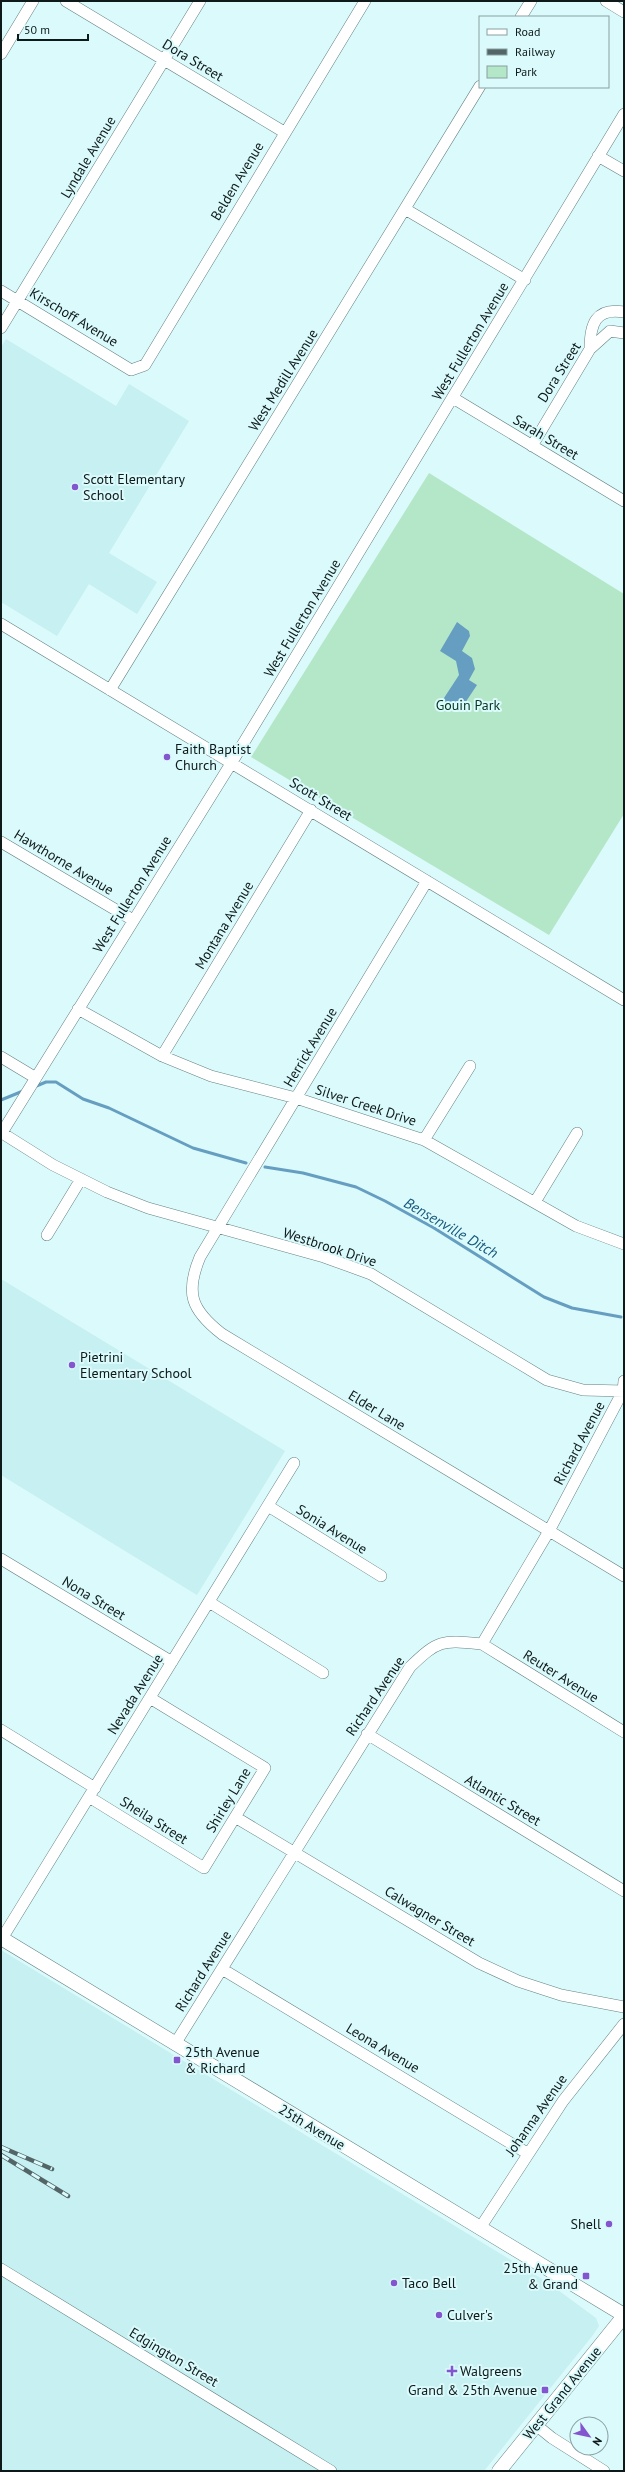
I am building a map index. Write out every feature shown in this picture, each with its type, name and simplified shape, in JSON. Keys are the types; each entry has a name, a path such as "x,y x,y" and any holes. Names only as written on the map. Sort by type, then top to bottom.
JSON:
{"main road":[{"name":"25th Avenue","path":"1,1939 624,2315"},
{"name":"West Grand Avenue","path":"499,2471 624,2315"}],"street":[{"path":"1,54 34,1"},
{"name":"Dora Street","path":"66,1 284,132"},
{"name":"Lyndale Avenue","path":"1,328 200,1"},
{"name":"Belden Avenue","path":"131,370 145,365 284,132 365,1"},
{"path":"523,16 531,1"},
{"path":"606,1 624,12"},
{"name":"West Medill Avenue","path":"110,690 479,88"},
{"name":"West Fullerton Avenue","path":"1,1134 232,762 525,280 624,114"},
{"path":"598,156 624,171"},
{"path":"405,209 525,280"},
{"name":"Kirschoff Avenue","path":"1,291 131,370"},
{"path":"590,349 590,330 600,315 613,310 624,312"},
{"name":"Dora Street","path":"532,446 590,349 610,331 624,333"},
{"name":"Sarah Street","path":"453,398 624,501"},
{"name":"Scott Street","path":"1,624 232,762 624,1000"},
{"name":"Montana Avenue","path":"162,1056 311,810"},
{"name":"Hawthorne Avenue","path":"1,842 133,920"},
{"name":"Herrick Avenue","path":"217,1228 427,881"},
{"name":"Silver Creek Drive","path":"78,1009 162,1056 211,1076 296,1098 424,1140 592,1234 624,1244"},
{"path":"1,1057 36,1079"},
{"name":"Silver Creek Drive","path":"424,1140 470,1066"},
{"path":"536,1202 577,1133"},
{"name":"Westbrook Drive","path":"1,1134 53,1165 81,1179 148,1208 324,1258 371,1274 547,1380 583,1390 624,1388"},
{"path":"48,1234 81,1179"},
{"name":"Elder Lane","path":"217,1228 200,1257 191,1282 191,1294 195,1305 206,1322 222,1334 624,1576"},
{"name":"Richard Avenue","path":"175,2044 410,1667 436,1644 455,1642 482,1644 549,1531 624,1388"},
{"name":"Nevada Avenue","path":"1,1939 294,1463"},
{"name":"Sonia Avenue","path":"268,1506 381,1576"},
{"name":"Nona Street","path":"1,1559 172,1662"},
{"path":"209,1602 323,1673"},
{"name":"Reuter Avenue","path":"482,1644 624,1732"},
{"name":"Shirley Lane","path":"150,1698 265,1768 204,1868"},
{"name":"Sheila Street","path":"1,1730 204,1868"},
{"name":"Atlantic Street","path":"367,1734 624,1891"},
{"name":"Calwagner Street","path":"235,1817 479,1963 518,1981 561,1995 624,2007"},
{"name":"Leona Avenue","path":"222,1970 527,2153"},
{"name":"Johanna Avenue","path":"480,2228 527,2153 563,2100 624,2024"},
{"name":"Edgington Street","path":"1,2269 331,2471"},
{"path":"536,2425 552,2438 604,2471"}],"shaded area":[{"name":"Scott Elementary School","path":"6,339 116,406 129,384 189,421 109,553 157,582 137,614 89,584 57,636 1,602 1,347"},
{"name":"Pietrini Elementary School","path":"1,1279 285,1451 197,1595 1,1475"},
{"path":"1,1950 547,2282 596,2318 599,2326 593,2335 484,2471 1,2471"}],"green space":[{"name":"Gouin Park","path":"429,473 624,594 624,814 549,935 251,757"}],"water":[{"path":"457,622 469,631 470,636 462,651 472,658 475,669 469,680 477,685 459,712 446,704 444,698 459,675 456,661 440,651"}],"waterway":[{"path":"34,1087 46,1082 56,1082 83,1099 109,1108 193,1148 246,1163"},
{"path":"1,1100 23,1091"},
{"name":"Bensenville Ditch","path":"265,1167 303,1173 356,1187 434,1228 544,1297 572,1308 621,1317"}],"railway":[{"path":"1,2147 52,2169"},
{"path":"1,2155 68,2196"}],"place":[{"name":"Scott Elementary School","path":"75,487"},
{"name":"Faith Baptist Church","path":"167,757"},
{"name":"Pietrini Elementary School","path":"72,1365"},
{"name":"25th Avenue & Richard","path":"177,2060"},
{"name":"Shell","path":"609,2224"},
{"name":"25th Avenue & Grand","path":"586,2276"},
{"name":"Taco Bell","path":"394,2283"},
{"name":"Culver's","path":"439,2315"},
{"name":"Walgreens","path":"452,2371"},
{"name":"Grand & 25th Avenue","path":"545,2390"}]}
